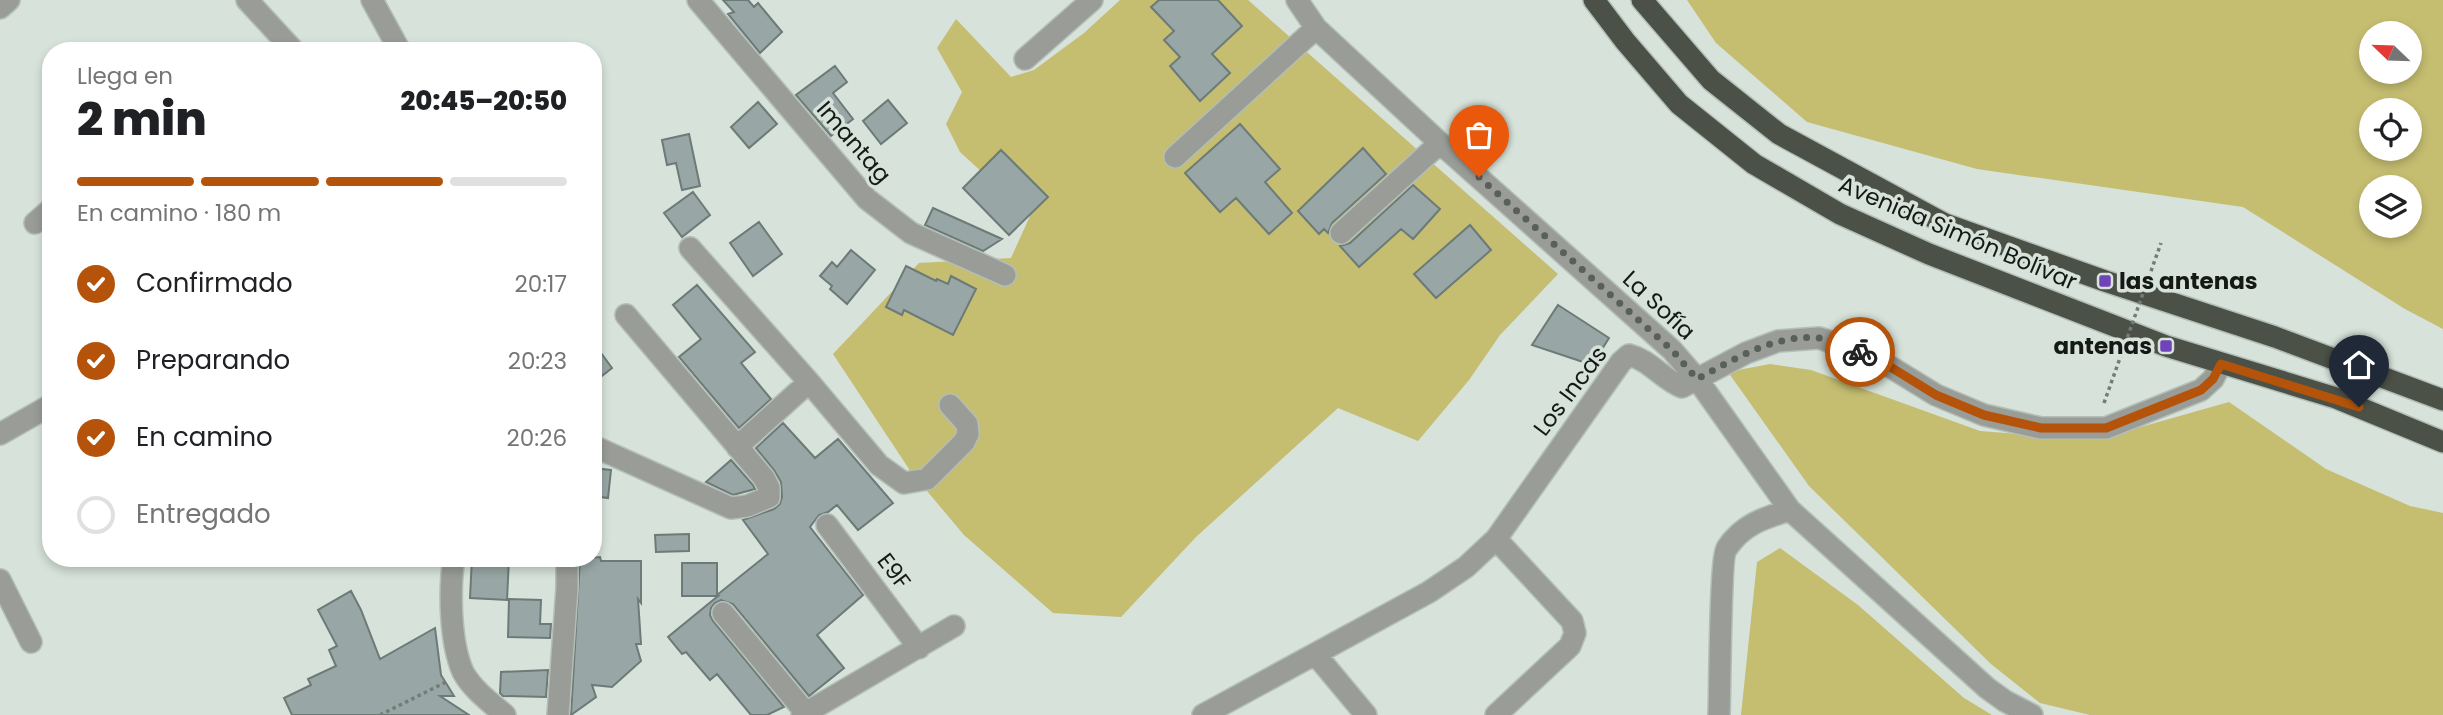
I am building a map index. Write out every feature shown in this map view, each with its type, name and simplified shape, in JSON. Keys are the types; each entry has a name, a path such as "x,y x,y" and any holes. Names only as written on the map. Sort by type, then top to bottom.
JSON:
{"highway":[{"name":"Avenida Simón Bolívar","path":"1594,0 1679,104 1754,164 1829,208 1929,254 2166,346 2336,398 2443,442"},
{"name":"Avenida Simón Bolívar","path":"1642,0 1711,80 1779,134 1945,224 2275,337 2443,400"}],"street":[{"path":"0,8 9,0"},
{"path":"247,0 286,42"},
{"path":"372,0 395,42"},
{"name":"Imantag","path":"698,0 866,199 911,233 1005,275"},
{"path":"1025,59 1092,0"},
{"name":"La Sofía","path":"1297,0 1316,28 1440,143 1672,350 1697,379 1790,510 1987,688 2032,715"},
{"path":"1175,157 1316,28"},
{"path":"1341,233 1440,143"},
{"path":"690,248 809,382 878,465 904,483 928,479 964,442 968,434 967,424 950,405"},
{"path":"602,450 731,508 747,506 769,497 769,488 764,478 626,315"},
{"name":"Los Incas","path":"1203,715 1429,593 1466,567 1496,539 1620,362 1629,355 1641,358 1670,382 1682,387 1746,353 1778,341 1819,338 1871,355 1936,395 1984,415 2041,428 2106,428 2201,390 2213,379 2221,364"},
{"path":"737,447 809,382"},
{"path":"0,433 42,410"},
{"path":"1719,715 1724,550 1745,527 1757,520 1790,510"},
{"name":"E9F","path":"827,525 919,648"},
{"path":"1496,539 1572,621 1575,634 1570,646 1496,715"},
{"path":"454,567 452,629 464,673 481,694 505,715"},
{"path":"558,715 567,567"},
{"path":"0,580 31,642"},
{"path":"723,613 804,714 954,626"},
{"path":"1316,655 1366,715"}],"path":[{"path":"2104,403 2161,243"},
{"path":"380,715 464,673"}],"shaded area":[{"path":"1120,0 1248,0 1558,274 1500,335 1469,380 1418,441 1338,408 1196,537 1121,617 1053,613 964,535 911,472 833,354 919,263 1011,258 1030,216 960,152 946,124 962,92 937,48 956,19 1011,77 1034,70 1084,33"},
{"path":"1687,0 2443,0 2443,329 2405,309 2243,207 1977,169 1807,122 1716,43"},
{"path":"1770,364 1811,370 1980,431 2095,440 2229,402 2326,469 2410,506 2443,513 2443,715 2090,715 2040,703 1991,664 1809,486 1728,372"},
{"path":"1780,548 1858,605 1964,698 1992,715 1741,715 1757,562"}],"building":[{"path":"723,0 748,0 754,7 758,3 782,32 760,53 728,14 734,12"},
{"path":"1159,0 1218,0 1242,26 1212,54 1230,73 1200,101 1170,66 1180,57 1164,40 1174,31 1151,7"},
{"path":"835,66 847,82 833,93 853,119 831,136 796,95"},
{"path":"888,100 907,123 881,144 863,121"},
{"path":"758,102 777,124 749,148 731,127"},
{"path":"1240,124 1280,169 1265,182 1292,213 1269,234 1236,198 1220,212 1185,173"},
{"path":"689,134 700,186 682,190 676,163 667,165 662,140"},
{"path":"1363,148 1386,174 1332,223 1328,233 1324,229 1319,234 1298,211"},
{"path":"1001,150 1048,197 1009,235 963,188"},
{"path":"1413,185 1440,209 1413,239 1401,229 1359,267 1340,246 1350,243"},
{"path":"693,192 710,215 682,237 664,213"},
{"path":"933,208 1002,239 983,251 925,225"},
{"path":"759,222 782,254 753,276 730,243"},
{"path":"1470,225 1491,250 1436,298 1414,274"},
{"path":"851,250 875,270 847,304 820,276 832,262 837,267"},
{"path":"906,266 936,281 937,279 948,284 951,276 976,289 953,335 904,310 902,315 886,307"},
{"path":"697,285 755,352 741,363 771,399 739,428 679,357 701,339 673,305"},
{"path":"1558,305 1609,338 1592,365 1532,345"},
{"path":"602,354 612,368 602,376"},
{"path":"783,423 815,458 838,439 893,503 858,530 837,505 819,515 810,527 863,595 817,635 844,668 809,696 733,604 721,600 711,608 713,621 784,707 767,715 751,715 717,674 710,680 686,652 682,654 668,637 718,596 682,596 682,563 717,563 717,595 768,554 743,520 774,509 780,504 781,482 756,448"},
{"path":"731,460 755,489 733,495 706,482"},
{"path":"602,469 611,470 608,498 602,497"},
{"path":"689,534 689,551 656,552 655,535"},
{"path":"602,561 641,561 641,603 638,599 641,644 636,644 641,661 612,687 592,685 596,697 571,715 580,567 602,567"},
{"path":"472,567 509,567 507,600 470,598"},
{"path":"351,591 380,659 435,628 441,675 454,696 440,696 469,715 292,715 284,698 311,685 308,679 336,666 329,650 337,646 318,610"},
{"path":"509,599 541,600 540,624 551,624 550,638 508,637"},
{"path":"548,670 546,697 503,696 500,693 501,672"}],"way so far":[{"path":"1479,177 1672,350 1697,379 1746,353 1778,341 1819,338 1860,352"}],"place":[{"name":"las antenas","path":"2105,281"},
{"name":"antenas","path":"2166,346"}],"route":[{"path":"1860,352 1871,355 1936,395 1984,415 2041,428 2106,428 2201,390 2213,379 2221,364 2359,407"}]}
